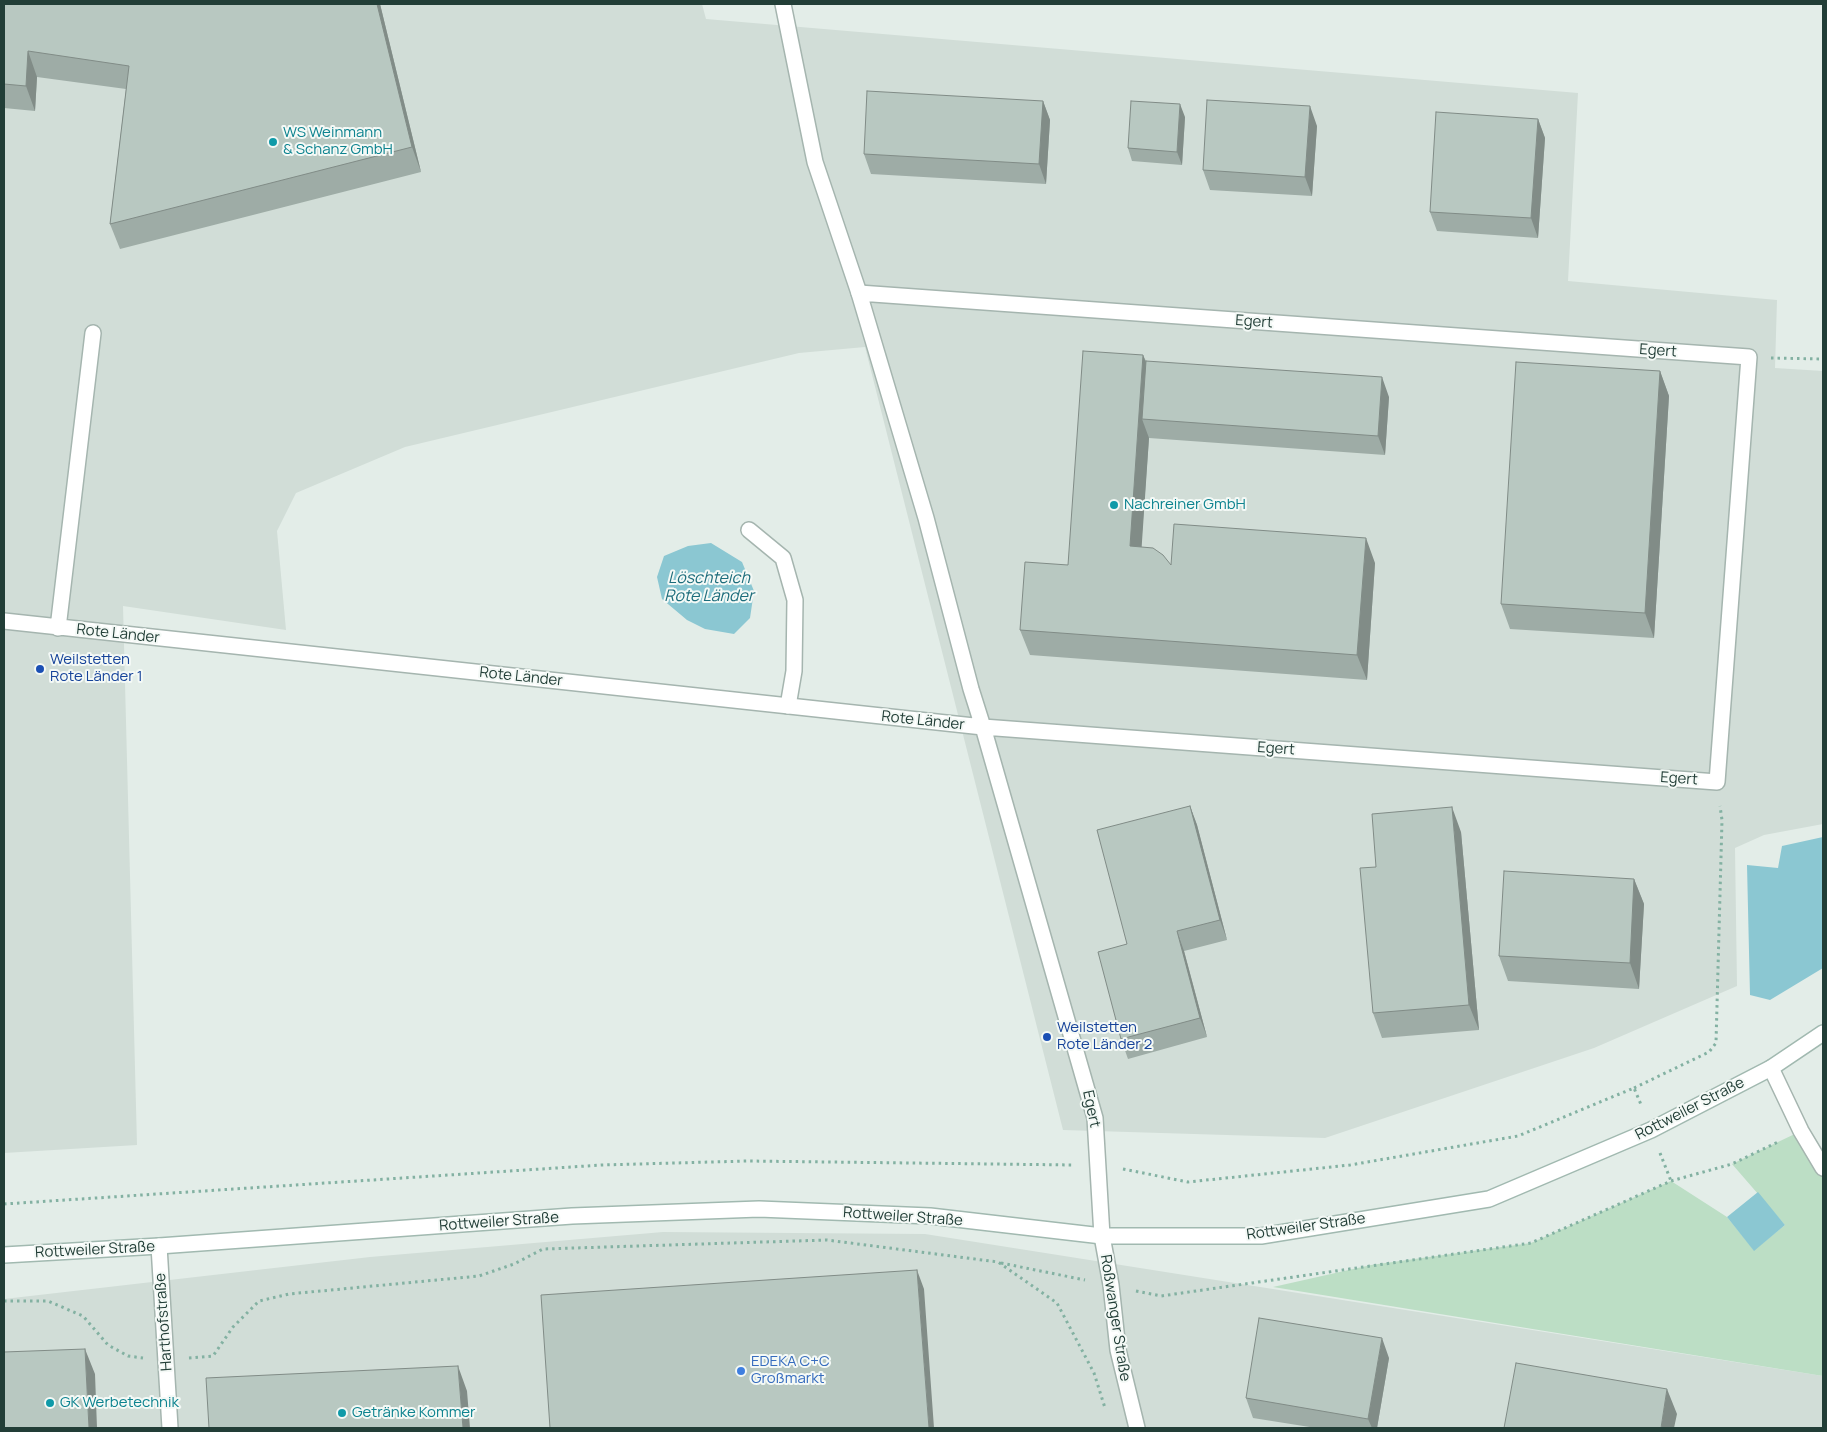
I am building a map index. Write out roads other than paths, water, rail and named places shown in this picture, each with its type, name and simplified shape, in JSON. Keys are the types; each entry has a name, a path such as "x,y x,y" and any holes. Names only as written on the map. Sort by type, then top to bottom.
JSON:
{"street":[{"path":"783,4 815,162 859,293"},
{"name":"Egert","path":"983,728 1717,782 1750,357 859,293 926,518 971,689 1095,1118 1102,1236"},
{"name":"Rote Länder","path":"58,628 93,333"},
{"path":"749,530 783,558 795,600 794,671 788,706"},
{"name":"Rote Länder","path":"4,621 983,728"},
{"name":"Rottweiler Straße","path":"4,1255 159,1246 572,1216 759,1210 930,1216 1102,1236 1261,1236 1489,1199 1651,1130 1770,1068 1823,1033"},
{"path":"1770,1068 1801,1131 1823,1168"},
{"name":"Roßwanger Straße","path":"1102,1236 1111,1285 1118,1350 1136,1428"},
{"name":"Harthofstraße","path":"159,1246 170,1428"}],"water":[{"name":"Löschteich Rote Länder","path":"711,543 742,562 754,591 750,618 734,634 705,629 687,620 662,599 657,577 664,556 688,546"},
{"path":"1823,837 1823,968 1770,1000 1750,995 1747,865 1778,868 1782,846"},
{"path":"1758,1192 1785,1225 1754,1251 1727,1217"}],"place":[{"name":"WS Weinmann & Schanz GmbH","path":"273,142"},
{"name":"Nachreiner GmbH","path":"1114,505"},
{"name":"Weilstetten Rote Länder 1","path":"40,669"},
{"name":"Weilstetten Rote Länder 2","path":"1047,1037"},
{"name":"EDEKA C+C Großmarkt","path":"741,1371"},
{"name":"GK Werbetechnik","path":"50,1403"},
{"name":"Getränke Kommer","path":"342,1413"}]}
